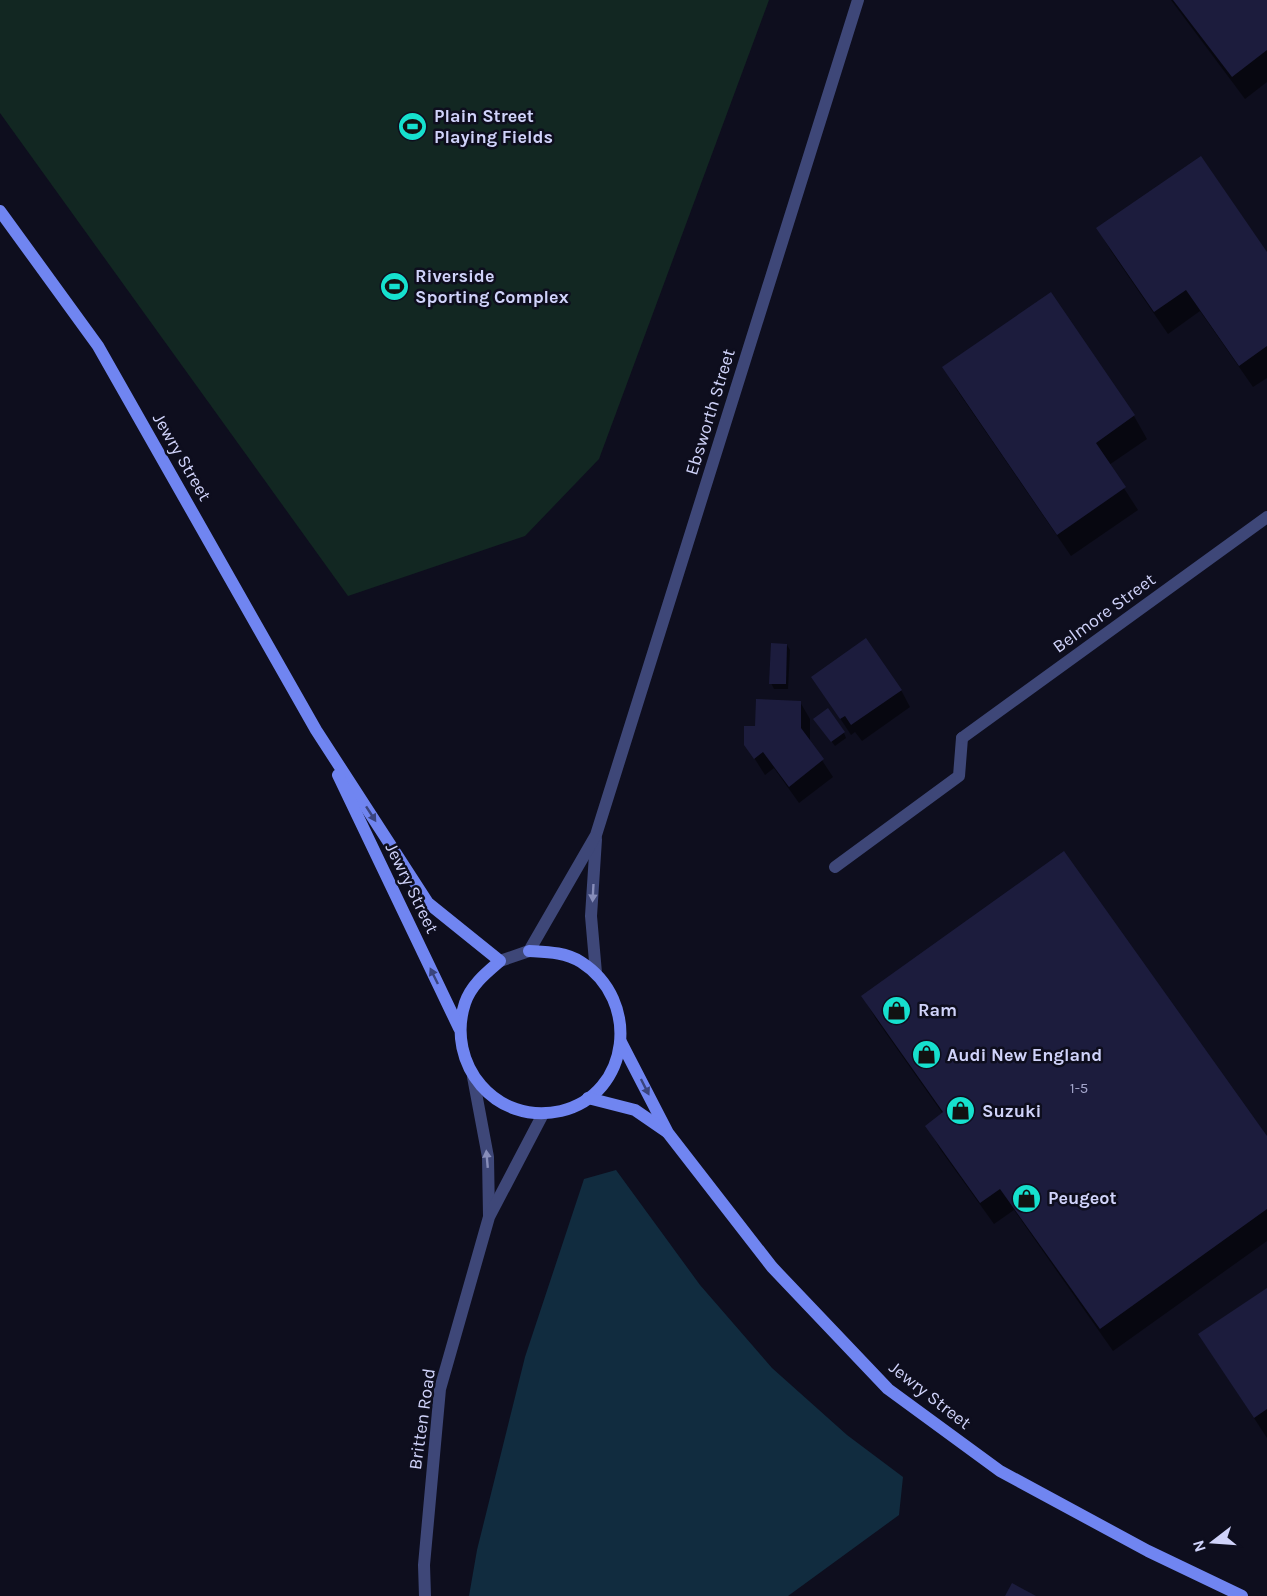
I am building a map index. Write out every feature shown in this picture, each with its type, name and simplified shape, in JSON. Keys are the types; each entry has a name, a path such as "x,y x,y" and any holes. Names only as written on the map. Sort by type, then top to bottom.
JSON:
{"main road":[{"name":"Jewry Street","path":"0,211 98,346 316,730 428,903 500,962"},
{"name":"Jewry Street","path":"316,730 459,1028"},
{"path":"500,962 480,978 466,1001 459,1028 462,1052 473,1077 491,1096 515,1109 543,1113 563,1110 588,1098 608,1077 621,1042 621,1023 613,995 596,973 580,961 557,952 529,951"},
{"name":"Jewry Street","path":"621,1042 668,1133 772,1267 888,1389 1000,1471 1148,1551 1242,1596"},
{"name":"Jewry Street","path":"588,1098 635,1110 668,1133"}],"street":[{"name":"Ebsworth Street","path":"529,951 596,835 858,0"},
{"name":"Belmore Street","path":"835,867 959,776 962,738 1267,517"},
{"name":"Ebsworth Street","path":"596,835 591,916 596,973"},
{"path":"500,962 529,951"},
{"name":"Britten Road","path":"473,1077 488,1157 489,1217"},
{"name":"Britten Road","path":"425,1596 424,1565 440,1389 489,1217 543,1113"}],"green space":[{"name":"Riverside Sporting Complex","path":"0,0 769,0 599,459 525,536 348,596 0,113"}],"water":[{"path":"616,1170 700,1285 772,1368 847,1435 903,1477 899,1515 788,1596 469,1596 477,1550 525,1357 584,1179"}],"building":[{"path":"1173,0 1267,0 1267,50 1232,77"},
{"path":"1201,156 1267,252 1267,346 1239,366 1186,290 1154,312 1096,228"},
{"path":"1051,292 1135,415 1096,443 1126,487 1057,535 942,367"},
{"path":"866,638 902,690 851,725 845,716 840,719 811,677"},
{"path":"771,643 787,644 786,684 769,684"},
{"path":"756,699 801,701 801,728 824,759 789,787 763,752 754,759 744,745 744,726 755,726"},
{"path":"828,708 845,732 831,742 813,719"},
{"path":"1064,851 1267,1136 1267,1209 1100,1329 1000,1189 980,1203 925,1126 943,1112 861,996"},
{"path":"1267,1288 1267,1409 1254,1418 1198,1334"},
{"path":"1012,1583 1036,1596 1005,1596"}],"place":[{"name":"Plain Street Playing Fields","path":"413,126"},
{"name":"Riverside Sporting Complex","path":"394,286"},
{"name":"Ram","path":"897,1010"},
{"name":"Audi New England","path":"926,1055"},
{"name":"Suzuki","path":"961,1111"},
{"name":"Peugeot","path":"1027,1198"}]}
